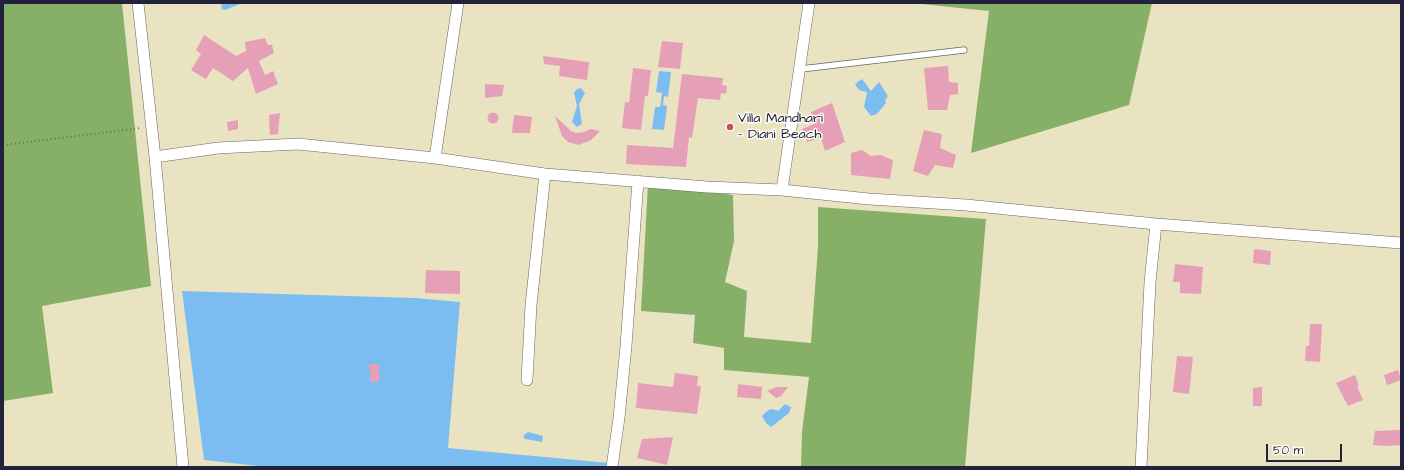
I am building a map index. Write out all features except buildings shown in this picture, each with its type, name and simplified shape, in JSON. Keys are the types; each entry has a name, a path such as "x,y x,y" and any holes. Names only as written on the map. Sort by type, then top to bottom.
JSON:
{"street":[{"path":"138,3 156,156 183,467"},
{"path":"435,158 458,3"},
{"path":"782,190 810,3"},
{"path":"156,156 218,148 298,144 435,158 545,174 782,190 869,199 966,205 1156,224 1401,243"},
{"path":"528,380 531,305 545,174"},
{"path":"612,467 619,418 626,346 638,181"},
{"path":"1141,467 1150,290 1156,224"}],"lane":[{"path":"801,69 964,50"}],"path":[{"path":"3,145 152,126"}],"green space":[{"path":"3,3 122,3 151,286 42,306 53,393 3,401"},
{"path":"912,3 1152,3 1129,105 971,153 989,11"},
{"path":"648,184 733,195 734,241 725,282 747,291 744,337 811,343 818,247 818,207 986,219 965,467 801,467 802,432 809,377 724,370 724,348 693,343 695,315 641,311"}],"water":[{"path":"221,3 242,3 225,10 222,9"},
{"path":"659,71 671,72 668,97 664,96 663,105 667,106 664,130 652,129 655,107 660,107 662,93 656,92"},
{"path":"862,79 871,91 879,82 888,96 885,100 886,103 877,114 871,116 864,107 867,92 859,90 855,84"},
{"path":"581,88 585,93 579,104 582,124 577,127 572,122 577,106 574,93 577,89"},
{"path":"182,291 415,298 460,302 448,448 609,463 609,467 267,467 204,460"},
{"path":"785,404 791,407 789,413 771,427 766,423 762,416 767,411 772,409 778,411"},
{"path":"528,432 543,436 542,442 525,439 523,436"}],"place":[{"name":"Villa Mandhari - Diani Beach","path":"730,127"}]}
